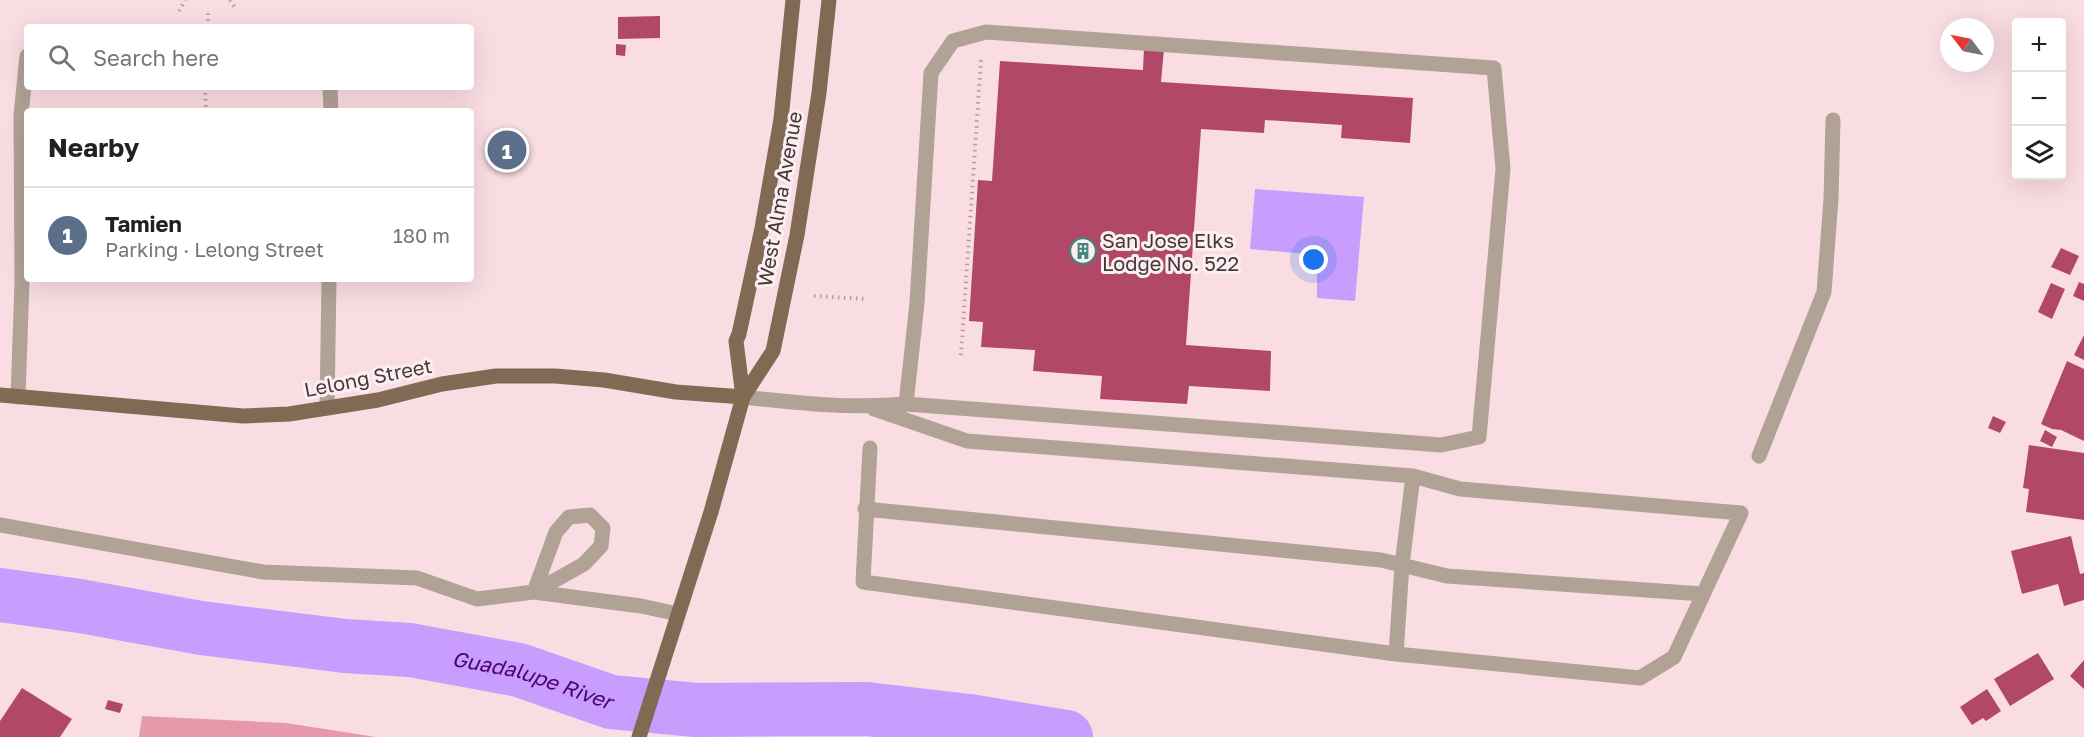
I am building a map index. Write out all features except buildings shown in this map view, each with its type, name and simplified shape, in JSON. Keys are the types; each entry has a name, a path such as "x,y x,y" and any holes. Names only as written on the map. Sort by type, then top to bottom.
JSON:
{"main road":[{"name":"West Alma Avenue","path":"743,396 736,341 770,185 781,119 793,0"},
{"name":"West Alma Avenue","path":"639,737 711,512 743,396 773,351 797,235 819,93 829,0"},
{"name":"Lelong Street","path":"0,395 243,416 288,414 378,400 442,384 496,376 555,376 604,380 676,392 743,396"}],"lane":[{"path":"743,396 796,403 870,407 906,404 1441,445 1479,437 1503,178 1494,68 986,32 953,42 931,73 917,303 906,404"},
{"path":"24,108 25,90"},
{"path":"330,90 331,108"},
{"path":"18,397 24,115"},
{"path":"1759,456 1824,292 1831,199 1833,120"},
{"path":"327,408 329,282"},
{"path":"870,407 967,441 1413,476 1460,489 1741,513 1674,657 1640,678 1396,654 863,582 865,509 870,448"},
{"path":"1396,654 1402,565 1413,476"},
{"path":"865,509 1381,560 1447,576 1703,594"},
{"path":"590,515 603,528 601,546 584,564 534,592 556,532 569,517 590,515"},
{"path":"0,525 262,572 417,578 477,598 534,592 631,604 676,621"}],"path":[{"path":"178,11 185,0"},
{"path":"230,0 236,10"},
{"path":"208,10 208,24"},
{"path":"961,355 981,60"},
{"path":"205,90 206,108"},
{"path":"814,296 866,300"}],"shaded area":[{"path":"1255,189 1364,197 1355,301 1317,298 1317,255 1250,249"},
{"path":"142,716 286,723 376,737 139,737"}],"waterway":[{"name":"Guadalupe River","path":"0,595 80,606 201,628 345,646 410,650 519,670 611,702 696,710 867,709 969,721 1066,737"}],"place":[{"name":"Tamien","path":"507,150"},
{"name":"San Jose Elks Lodge No. 522","path":"1083,251"}]}
